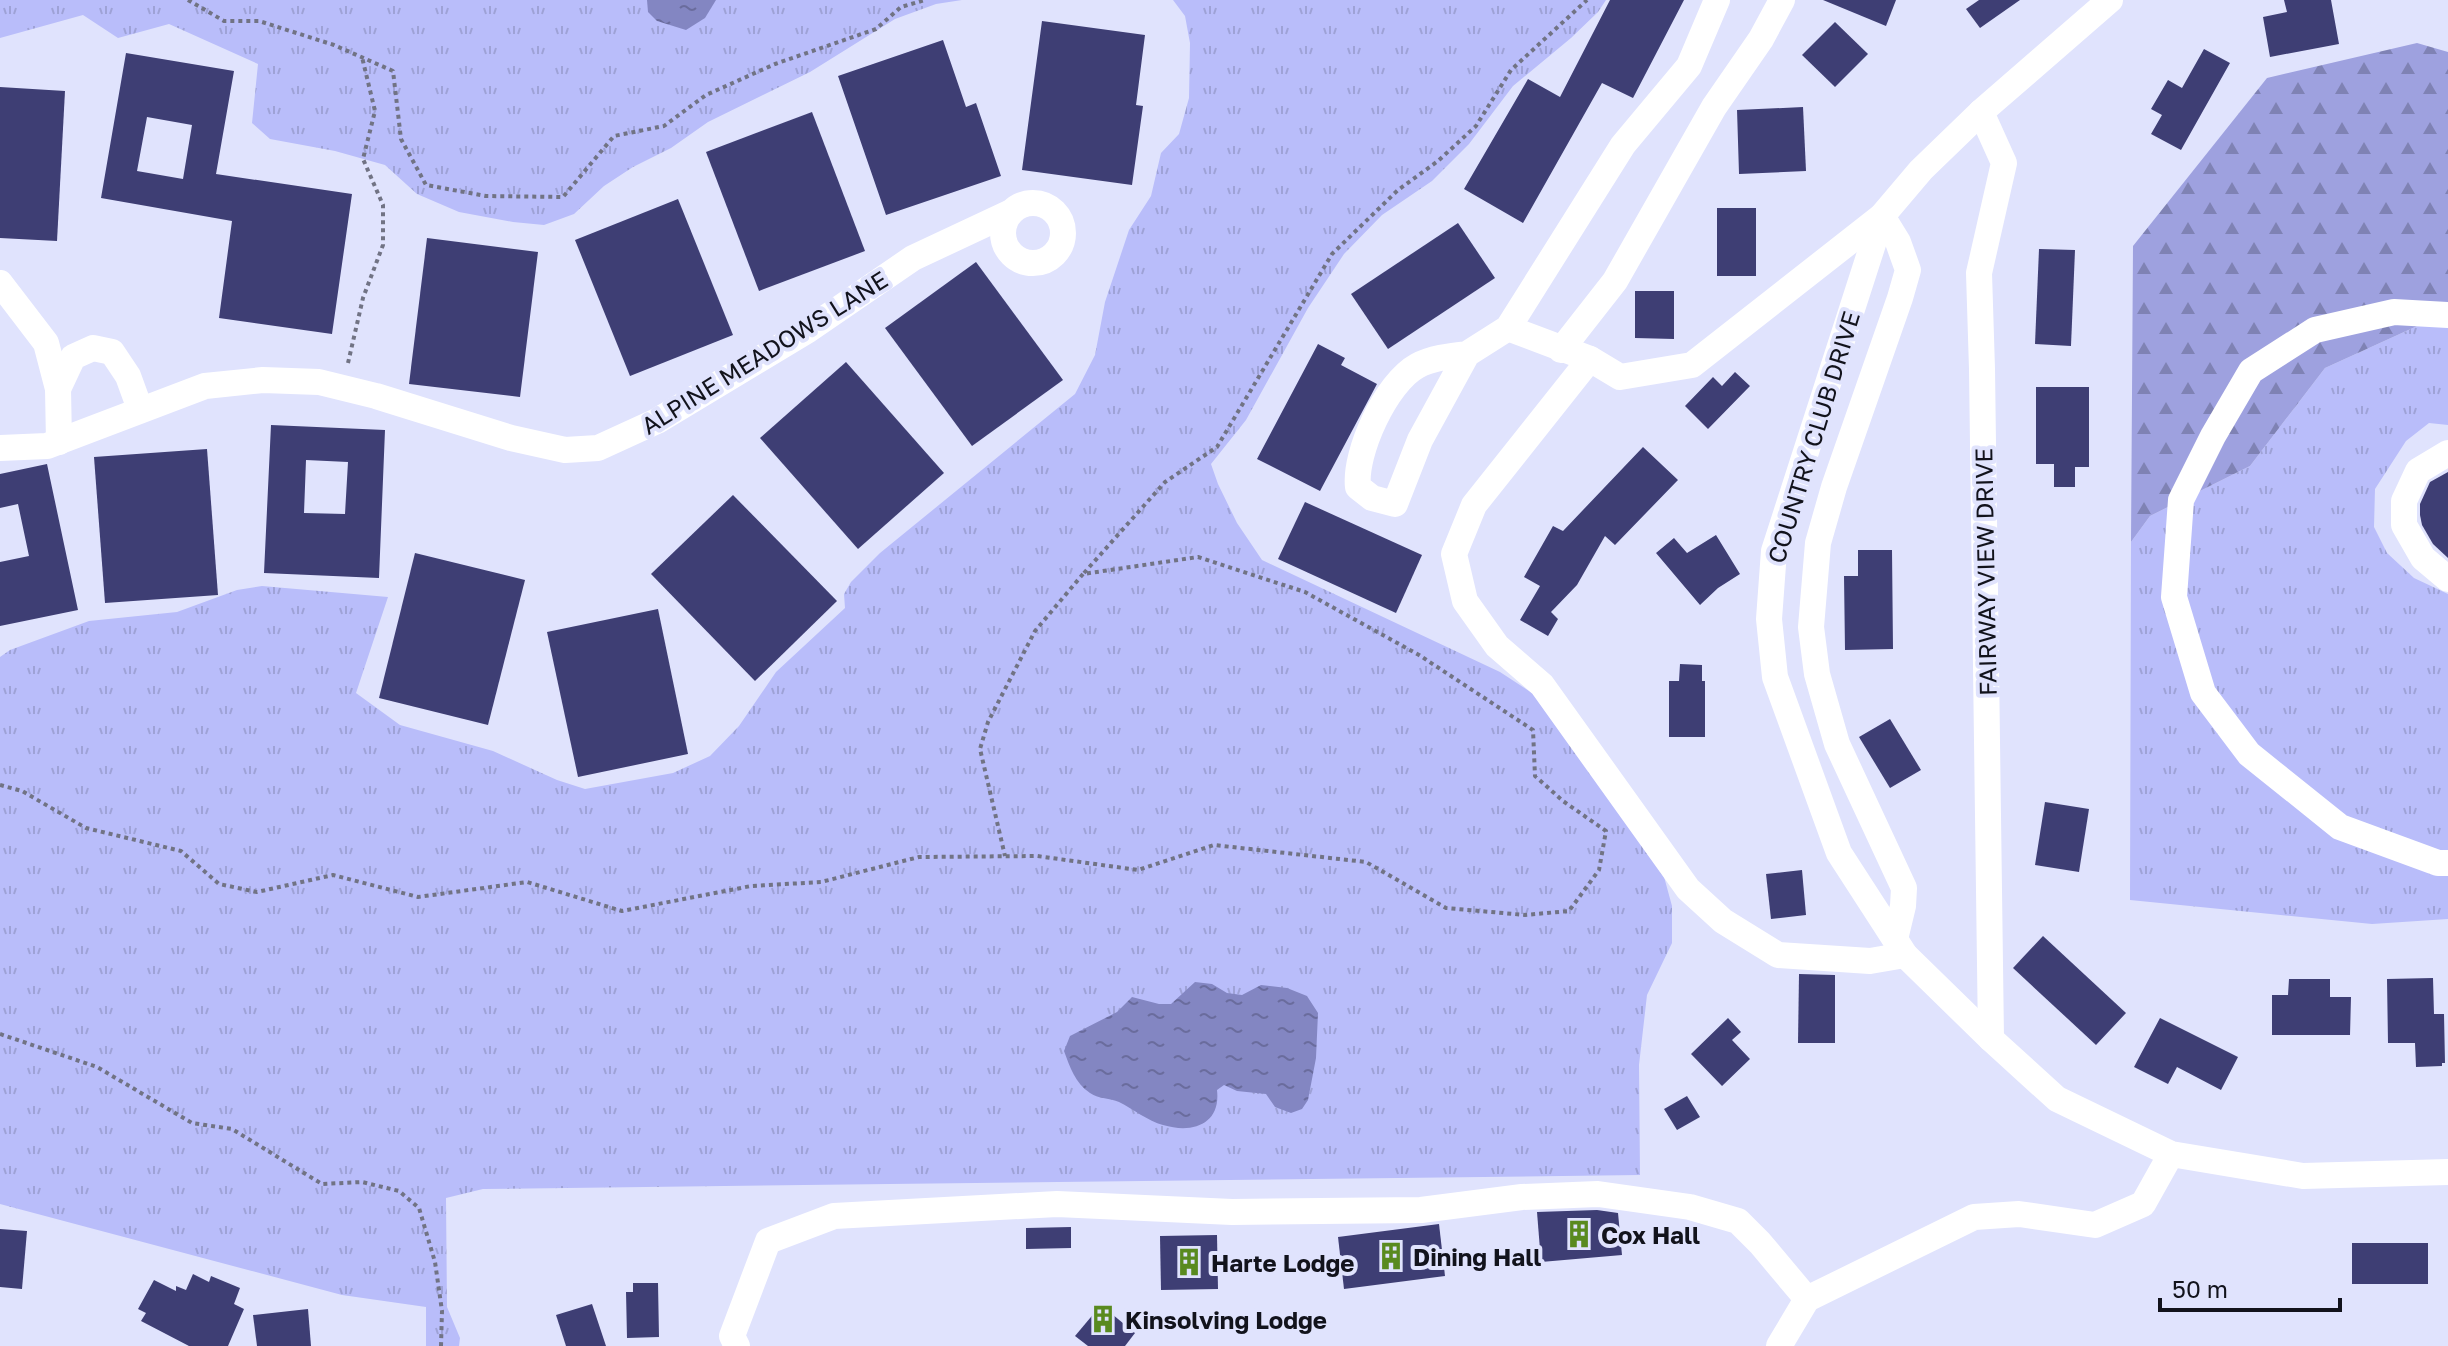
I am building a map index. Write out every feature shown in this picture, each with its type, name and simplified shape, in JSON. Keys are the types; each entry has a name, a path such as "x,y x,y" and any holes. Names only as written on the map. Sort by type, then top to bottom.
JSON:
{"street":[{"path":"1467,354 1420,440 1395,504 1372,498 1358,487 1356,473 1380,410 1401,380 1417,366 1444,357 1467,354 1508,328 1623,145 1689,66 1717,0"},
{"path":"1561,350 1615,281 1714,107 1761,39 1782,0"},
{"name":"COUNTRY CLUB DRIVE","path":"2110,0 1981,112 1921,170 1882,216 1774,551 1769,619 1775,677 1839,853 1900,947 1991,1039 2057,1099 2171,1154 2303,1176 2448,1172"},
{"name":"FAIRWAY VIEW DRIVE","path":"1981,112 2004,163 1979,273 1991,1039"},
{"name":"ALPINE MEADOWS LANE","path":"0,448 47,446 205,386 263,380 319,382 511,438 565,450 598,448 657,421 808,330 913,258 1009,213"},
{"path":"1508,328 1590,359 1620,377 1692,365 1882,216 1898,242 1908,270 1818,543 1811,627 1817,674 1837,744 1904,888 1900,947 1870,961 1778,955 1723,921 1688,889 1542,685 1497,646 1465,601 1454,554 1474,505 1590,359"},
{"path":"0,283 46,343 58,389 59,442"},
{"path":"2448,315 2394,312 2315,330 2251,371 2181,500 2174,597 2203,693 2249,754 2340,827 2438,863 2448,863"},
{"path":"58,389 73,357 93,348 112,352 128,376 140,409"},
{"path":"2448,453 2418,471 2404,501 2404,525 2423,558 2448,579"},
{"path":"1779,1346 1807,1299 1974,1217 2019,1214 2095,1225 2143,1204 2171,1154"},
{"path":"737,1346 732,1336 768,1241 834,1216 1057,1204 1232,1212 1421,1210 1522,1197 1598,1194 1634,1198 1690,1207 1738,1221 1807,1299"}],"path":[{"path":"188,0 224,21 259,21 334,45 393,71 401,139 426,185 486,196 563,197 614,136 664,126 706,95 775,64 876,29 901,7 925,0"},
{"path":"1005,856 980,749 988,722 1035,631 1165,482 1217,447 1332,254 1398,190 1438,161 1476,126 1511,70 1587,0"},
{"path":"342,388 363,298 383,245 383,205 363,159 375,111 362,57"},
{"path":"0,785 22,791 86,828 181,851 219,884 257,892 333,875 418,897 527,882 622,911 751,886 821,882 919,857 1037,856 1138,870 1214,845 1366,862 1446,908 1525,915 1569,911 1599,870 1606,831 1563,801 1535,776 1533,730 1419,655 1305,592 1198,557 1083,574"},
{"path":"0,1034 97,1067 192,1123 232,1129 322,1184 362,1182 399,1191 419,1208 435,1262 442,1311 441,1346"}],"green space":[{"path":"0,0 962,0 936,4 895,19 810,72 708,122 671,148 604,186 574,214 544,225 459,212 417,194 385,165 335,151 270,139 252,123 258,64 169,24 118,38 83,15 0,38"},
{"path":"1173,0 1606,0 1571,38 1513,86 1469,144 1432,181 1382,215 1344,254 1308,308 1246,420 1211,464 1237,523 1262,560 1500,672 1543,700 1663,873 1672,906 1672,943 1647,995 1639,1065 1640,1175 483,1189 446,1198 447,1307 460,1338 459,1346 426,1346 426,1307 342,1295 0,1204 0,657 10,650 89,621 177,612 237,590 262,586 388,597 356,693 400,725 493,751 585,789 673,773 710,756 739,726 776,672 845,608 844,594 851,582 880,553 1075,394 1095,355 1105,302 1129,230 1151,196 1161,153 1179,134 1189,98 1190,43 1185,16"},
{"path":"2417,43 2448,52 2448,312 2325,368 2250,466 2150,516 2131,542 2133,246 2267,78"},
{"path":"2448,312 2448,425 2429,423 2406,441 2375,489 2374,527 2387,553 2414,578 2448,594 2448,919 2372,924 2130,900 2131,542 2150,516 2250,466 2325,368"}],"water":[{"path":"647,0 716,0 705,18 686,30 657,21 648,12"},
{"path":"1195,982 1212,984 1227,993 1242,995 1261,985 1287,988 1307,996 1318,1013 1316,1058 1308,1100 1302,1109 1291,1113 1275,1107 1266,1094 1237,1091 1224,1085 1217,1090 1214,1111 1203,1124 1174,1127 1152,1121 1119,1102 1093,1095 1080,1084 1064,1051 1070,1036 1117,1012 1132,997 1171,1004"}],"building":[{"path":"1610,0 1684,0 1633,98 1602,83 1523,223 1464,189 1528,79 1560,97"},
{"path":"1823,0 1896,0 1886,26"},
{"path":"1979,0 2020,0 1980,28 1966,9"},
{"path":"2284,0 2331,0 2339,44 2270,57 2263,17 2287,12"},
{"path":"1042,21 1145,35 1136,105 1143,106 1132,185 1022,170"},
{"path":"1835,22 1868,54 1835,87 1802,55"},
{"path":"943,40 966,107 976,103 1001,176 886,215 838,76"},
{"path":"2204,49 2230,63 2181,150 2151,134 2162,115 2151,109 2168,80 2182,88"},
{"path":"126,53 234,71 216,174 352,194 332,334 219,318 232,221 101,198","holes":["147,117 192,125 183,179 137,171"]},
{"path":"0,87 65,91 57,241 0,238"},
{"path":"1803,107 1806,171 1739,174 1737,110"},
{"path":"812,112 865,251 759,291 706,152"},
{"path":"678,199 733,335 630,376 575,240"},
{"path":"1717,208 1756,208 1756,276 1717,276"},
{"path":"1458,223 1495,278 1388,349 1351,294"},
{"path":"427,238 538,252 520,397 409,384"},
{"path":"2039,249 2075,250 2071,346 2035,344"},
{"path":"976,262 1063,380 972,446 885,328"},
{"path":"1635,291 1674,291 1674,339 1635,338"},
{"path":"1318,344 1345,358 1341,365 1377,384 1320,491 1257,459"},
{"path":"846,362 944,473 858,549 760,438"},
{"path":"1735,372 1750,386 1708,429 1685,406 1713,377 1722,386"},
{"path":"2036,387 2089,387 2089,467 2075,467 2075,487 2054,487 2054,464 2036,464"},
{"path":"271,425 385,430 379,578 264,573","holes":["306,460 348,462 345,514 304,513"]},
{"path":"1643,447 1678,480 1615,545 1605,536 1577,585 1551,612 1558,619 1548,636 1520,620 1540,586 1524,577 1553,526 1563,531"},
{"path":"207,449 218,595 105,603 94,457"},
{"path":"47,464 78,610 0,626 0,562 29,556 18,504 0,508 0,474"},
{"path":"2448,472 2448,558 2433,544 2422,525 2420,504 2430,482"},
{"path":"733,495 837,601 755,681 651,574"},
{"path":"1305,502 1422,555 1396,613 1278,559"},
{"path":"1716,535 1740,574 1718,588 1700,605 1656,553 1674,538 1687,553"},
{"path":"1858,550 1892,550 1893,649 1845,650 1844,576 1858,576"},
{"path":"415,553 525,580 488,725 379,698"},
{"path":"658,609 688,754 578,777 547,632"},
{"path":"1680,664 1702,665 1705,737 1669,737 1669,681 1679,681"},
{"path":"1890,719 1921,770 1890,788 1859,737"},
{"path":"2045,802 2089,809 2079,872 2035,865"},
{"path":"1802,870 1806,915 1771,919 1766,874"},
{"path":"2043,936 2126,1013 2096,1045 2013,968"},
{"path":"1799,974 1835,975 1835,1043 1798,1043"},
{"path":"2433,978 2434,1014 2444,1014 2445,1063 2442,1066 2416,1067 2415,1043 2388,1043 2387,979"},
{"path":"2289,979 2330,979 2330,997 2351,997 2350,1035 2272,1035 2272,995 2288,995"},
{"path":"1728,1018 1741,1032 1732,1040 1750,1059 1722,1086 1691,1054"},
{"path":"2160,1018 2238,1057 2221,1090 2177,1067 2168,1084 2134,1067"},
{"path":"1687,1096 1700,1117 1677,1130 1664,1109"},
{"name":"Cox Hall","path":"1597,1210 1618,1213 1622,1255 1541,1262 1537,1212"},
{"name":"Dining Hall","path":"1439,1224 1445,1276 1344,1289 1338,1237"},
{"path":"1071,1227 1071,1248 1026,1249 1026,1228"},
{"path":"0,1229 27,1231 22,1289 0,1287"},
{"name":"Harte Lodge","path":"1217,1235 1218,1289 1161,1290 1160,1236"},
{"path":"2352,1243 2428,1243 2428,1284 2352,1284"},
{"path":"193,1274 209,1282 211,1276 240,1288 234,1304 244,1309 228,1346 189,1346 141,1321 146,1313 138,1309 154,1280 176,1291 176,1286 186,1290"},
{"path":"633,1283 658,1283 659,1337 627,1338 626,1292 633,1292"},
{"path":"592,1304 606,1346 566,1346 556,1315"},
{"name":"Kinsolving Lodge","path":"1101,1305 1135,1333 1125,1346 1088,1346 1075,1336"},
{"path":"308,1309 311,1346 257,1346 253,1315"}],"place":[{"name":"Cox Hall","path":"1579,1234"},
{"name":"Dining Hall","path":"1391,1256"},
{"name":"Harte Lodge","path":"1189,1262"},
{"name":"Kinsolving Lodge","path":"1103,1319"}]}
